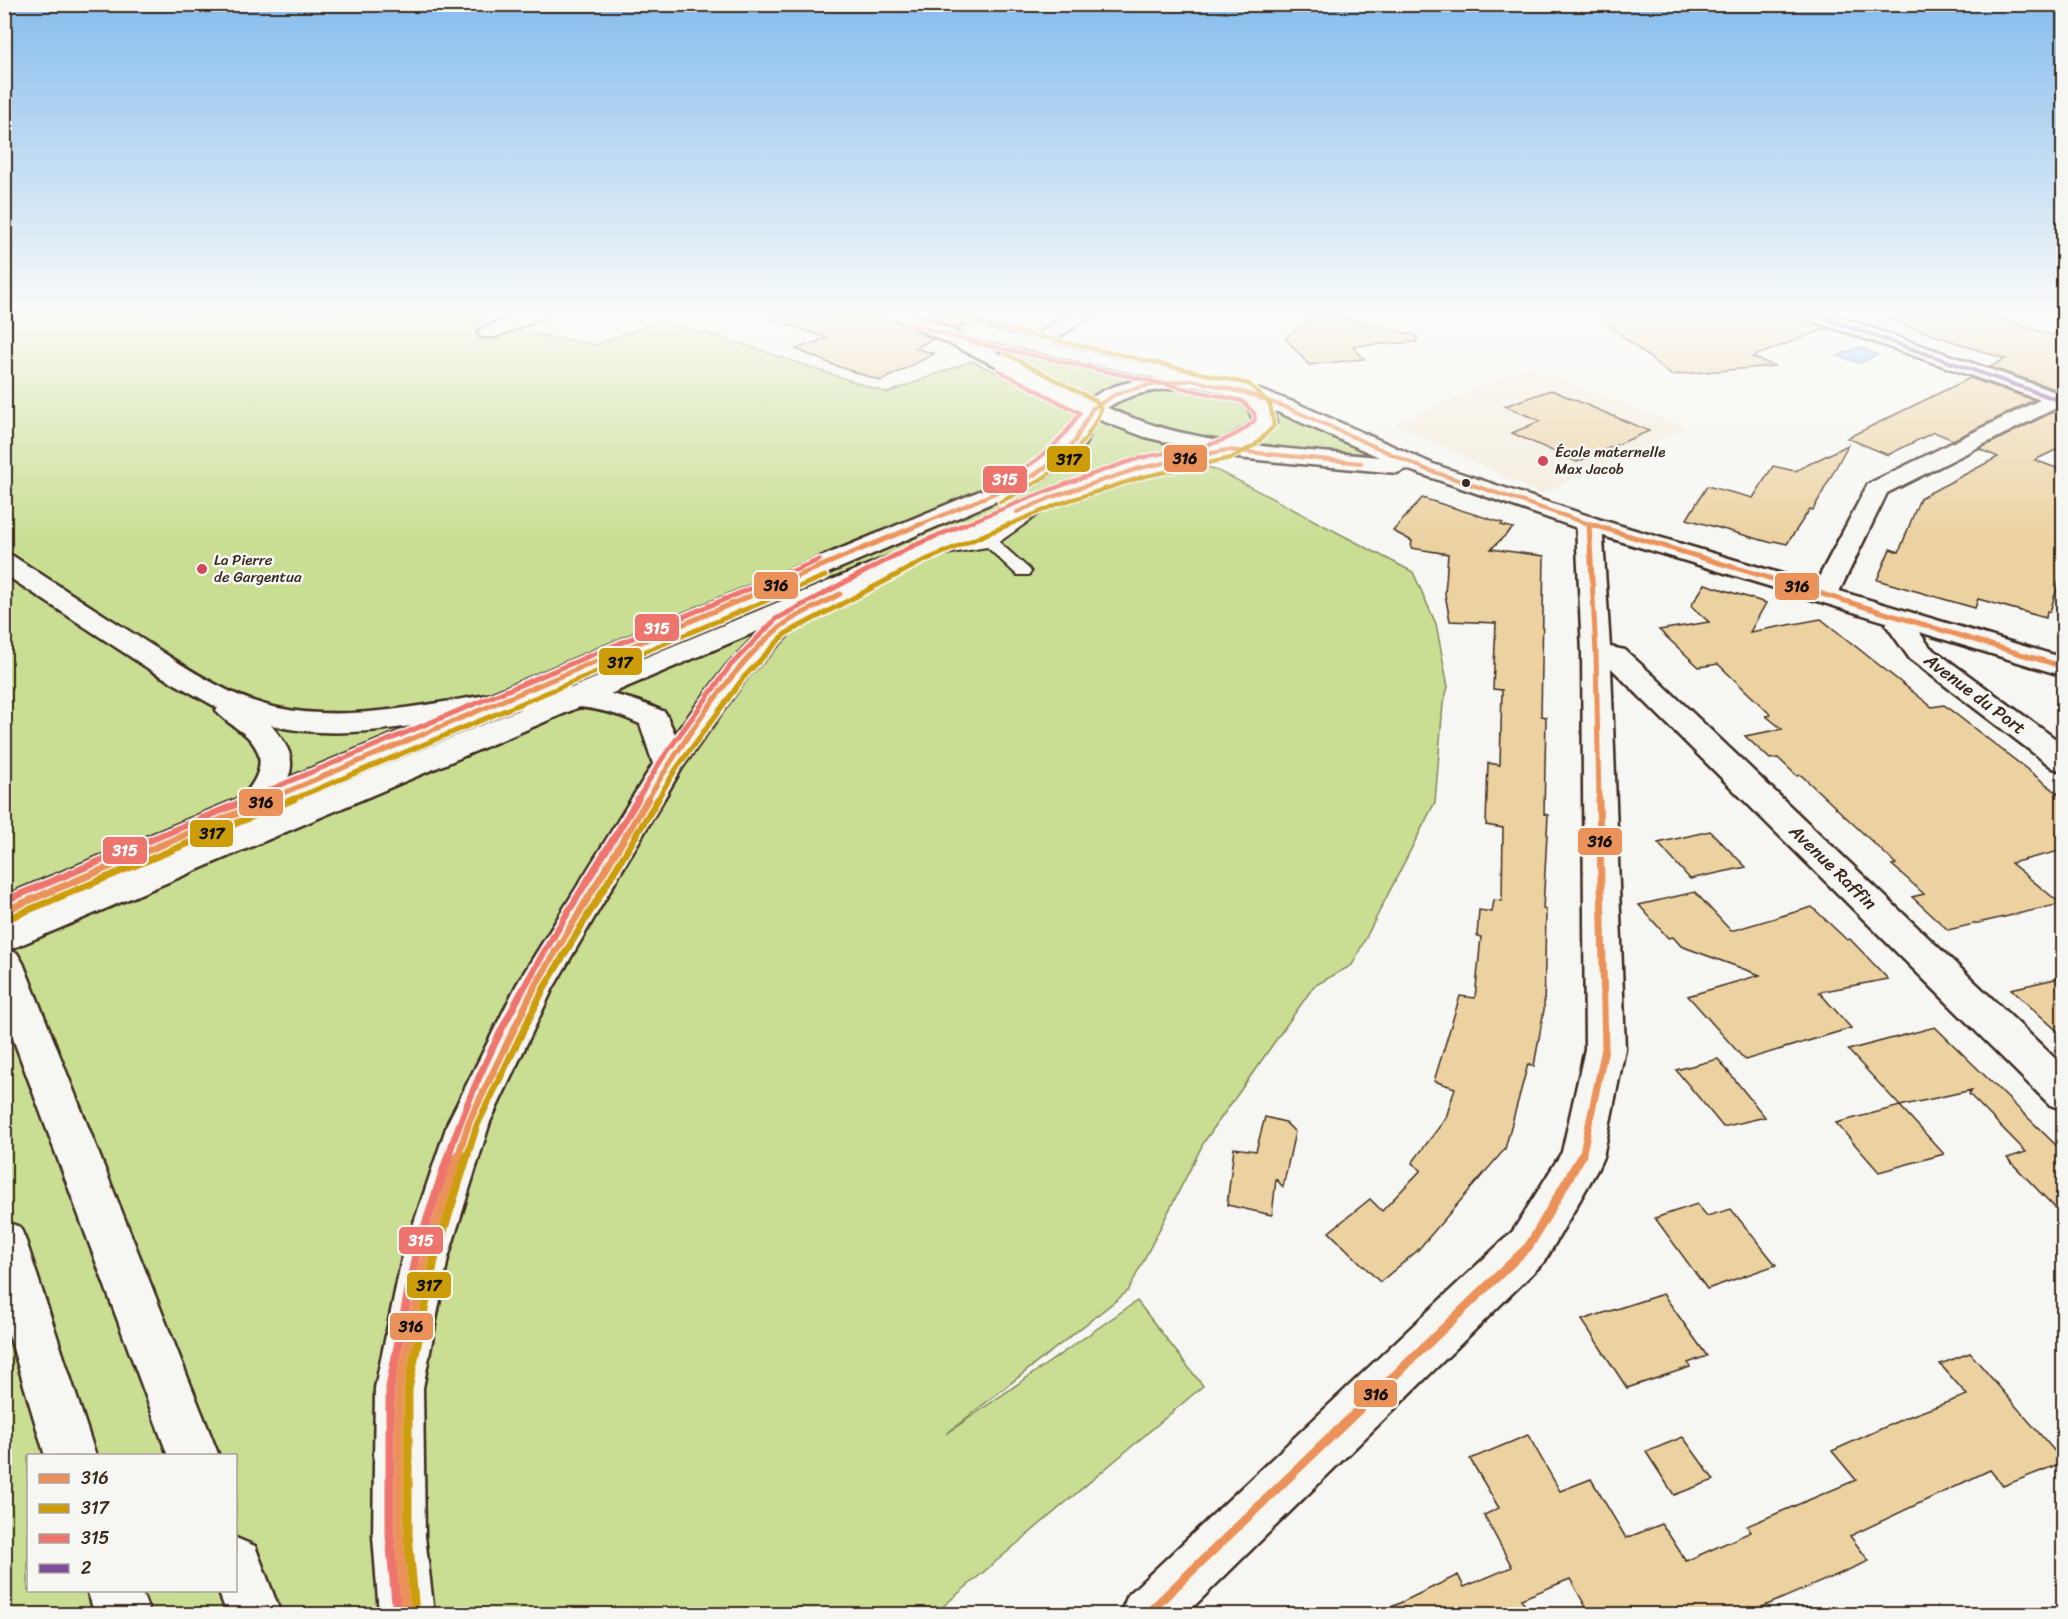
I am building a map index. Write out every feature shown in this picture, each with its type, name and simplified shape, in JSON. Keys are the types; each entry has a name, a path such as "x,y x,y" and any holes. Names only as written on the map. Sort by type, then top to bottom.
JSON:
{"main road":[{"path":"1055,390 1092,409 1153,432 1227,450 1425,469"},
{"path":"4,910 1026,480 1057,460 1075,441 1092,409 1116,394 1132,390"},
{"path":"1232,390 1288,408 1425,469 1588,524 2064,667"},
{"path":"2030,390 2060,400"},
{"path":"4,939 575,695 1055,496 1140,468 1227,450 1249,438 1265,423 1262,408 1246,393"},
{"path":"1824,594 1877,489 2060,400"},
{"path":"1147,1614 1529,1246 1582,1156 1605,1049 1596,653 1588,524"},
{"path":"406,1614 399,1536 399,1388 424,1258 469,1122 536,984 669,764 737,671 780,627 917,554"},
{"path":"4,562 260,730 273,750 277,765 275,774 257,803 182,863"},
{"name":"Avenue du Port","path":"1902,619 1900,626 1920,653 2064,761"},
{"name":"Avenue Raffin","path":"1596,653 1615,656 1646,684 2064,1093"},
{"path":"195,686 245,708 281,718 338,721 392,717 501,702 575,695 623,703 654,719 669,764"},
{"path":"11,979 194,1454"},
{"path":"4,1241 70,1454"},
{"path":"237,1568 255,1614"},
{"path":"115,1592 122,1614"}],"lane":[{"path":"917,554 990,542 1055,496"},
{"path":"990,542 1023,572"}],"shaded area":[{"name":"École maternelle Max Jacob","path":"1475,390 1586,390 1687,428 1540,494 1395,424"}],"green space":[{"path":"5,390 877,390 887,393 896,390 1035,390 1105,421 1188,447 1177,453 1233,478 1413,572 1436,624 1448,687 1443,704 1435,802 1352,965 1314,986 1204,1142 1128,1291 946,1434 1137,1301 1203,1386 934,1614 5,1614"},
{"path":"1071,390 1117,390 1101,395 1081,395"},
{"path":"1169,390 1212,390 1244,403 1251,409 1253,421 1224,442 1167,429 1111,408 1123,399"},
{"path":"1279,412 1392,460 1255,447 1269,430 1274,413"}],"building":[{"path":"1551,390 1649,431 1577,462 1512,433 1540,421 1505,406"},
{"path":"1946,390 2004,390 2034,400 1953,440 1934,432 1888,455 1847,438"},
{"path":"2059,409 2064,410 2064,446 2035,460 2064,471 2064,564 2050,612 2047,611 2046,618 1978,599 1975,608 1877,580 1890,549 1899,552 1920,498 1998,457 1979,449"},
{"path":"1848,445 1813,510 1810,509 1787,544 1774,541 1772,543 1687,519 1707,486 1753,498 1773,466 1795,471"},
{"path":"1422,498 1513,528 1491,549 1544,556 1541,716 1546,717 1544,814 1548,815 1543,909 1546,910 1544,1010 1534,1066 1528,1064 1505,1149 1417,1251 1380,1282 1329,1232 1370,1199 1382,1211 1421,1170 1412,1163 1446,1118 1455,1088 1434,1081 1460,996 1475,998 1481,937 1477,936 1479,910 1492,912 1494,900 1502,901 1503,828 1486,825 1488,763 1500,765 1502,690 1493,689 1496,623 1450,621 1445,594 1448,554 1411,548 1412,541 1393,531"},
{"path":"1705,584 1766,603 1750,632 1821,619 1932,707 1944,705 2064,798 2064,850 2011,863 2061,904 1948,930 1912,897 1924,894 1892,865 1896,864 1801,775 1797,776 1778,758 1770,759 1745,736 1782,729 1766,716 1771,715 1718,664 1699,667 1659,630 1709,622 1691,606"},
{"path":"1710,831 1746,867 1690,879 1658,843"},
{"path":"1695,892 1731,931 1812,907 1847,940 1850,939 1888,979 1819,992 1851,1028 1745,1060 1688,996 1760,975 1681,946 1673,937 1668,938 1639,905"},
{"path":"2064,977 2064,1037 2011,989"},
{"path":"1935,1027 2064,1153 2064,1217 2007,1158 2026,1152 1969,1094 1972,1090 1900,1106 1848,1050"},
{"path":"1718,1059 1765,1117 1723,1127 1676,1070"},
{"path":"1900,1106 1944,1154 1879,1172 1836,1123"},
{"path":"1265,1117 1285,1122 1295,1132 1283,1187 1276,1179 1272,1215 1227,1205 1234,1148 1256,1151"},
{"path":"1697,1204 1707,1216 1731,1209 1776,1265 1707,1289 1655,1218"},
{"path":"1663,1294 1707,1356 1688,1363 1690,1367 1627,1388 1582,1320"},
{"path":"1970,1353 2064,1462 2003,1486 1990,1470 1850,1536 1869,1561 1746,1614 1590,1614 1570,1579 1521,1599 1530,1614 1377,1614 1458,1575 1464,1587 1512,1567 1484,1515 1499,1508 1470,1459 1528,1435 1560,1491 1591,1479 1626,1538 1662,1524 1686,1561 1751,1532 1747,1526 1856,1480 1832,1451 1905,1418 1967,1395 1940,1364"},
{"path":"1683,1437 1714,1480 1674,1495 1646,1452"}],"transit line":[{"name":"315","path":"992,486 1031,465 1053,448 1080,413 1035,390"},
{"name":"317","path":"1000,502 1047,477 1086,441 1101,409 1096,401 1074,390"},
{"name":"316","path":"4,911 1026,480 1057,460 1075,441 1092,409 1116,394 1132,390"},
{"name":"315","path":"397,1614 390,1536 390,1387 416,1255 461,1118 528,980 662,759 730,666 776,619 913,546 1052,488 1137,459 1224,441 1244,431 1255,420 1254,413 1242,401 1190,390"},
{"name":"316","path":"1232,390 1288,408 1425,469 1589,524 2064,667"},
{"name":"317","path":"415,1613 408,1536 408,1389 434,1260 477,1125 544,988 676,769 744,677 785,634 921,562 1058,504 1142,477 1231,458 1255,445 1274,426 1270,404 1255,390"},
{"name":"2","path":"2028,390 2064,402"},
{"name":"316","path":"1017,512 1055,496 1140,468 1227,450 1361,463"},
{"name":"316","path":"1147,1614 1529,1246 1582,1157 1605,1049 1596,653 1589,524"},
{"name":"315","path":"4,901 819,560"},
{"name":"317","path":"7,919 825,576"},
{"name":"316","path":"406,1614 399,1536 399,1388 425,1258 469,1122 536,984 669,764 737,671 780,627 840,594"}],"place":[{"name":"École maternelle Max Jacob","path":"1543,461"},
{"name":"La Pierre de Gargentua","path":"202,569"}]}
